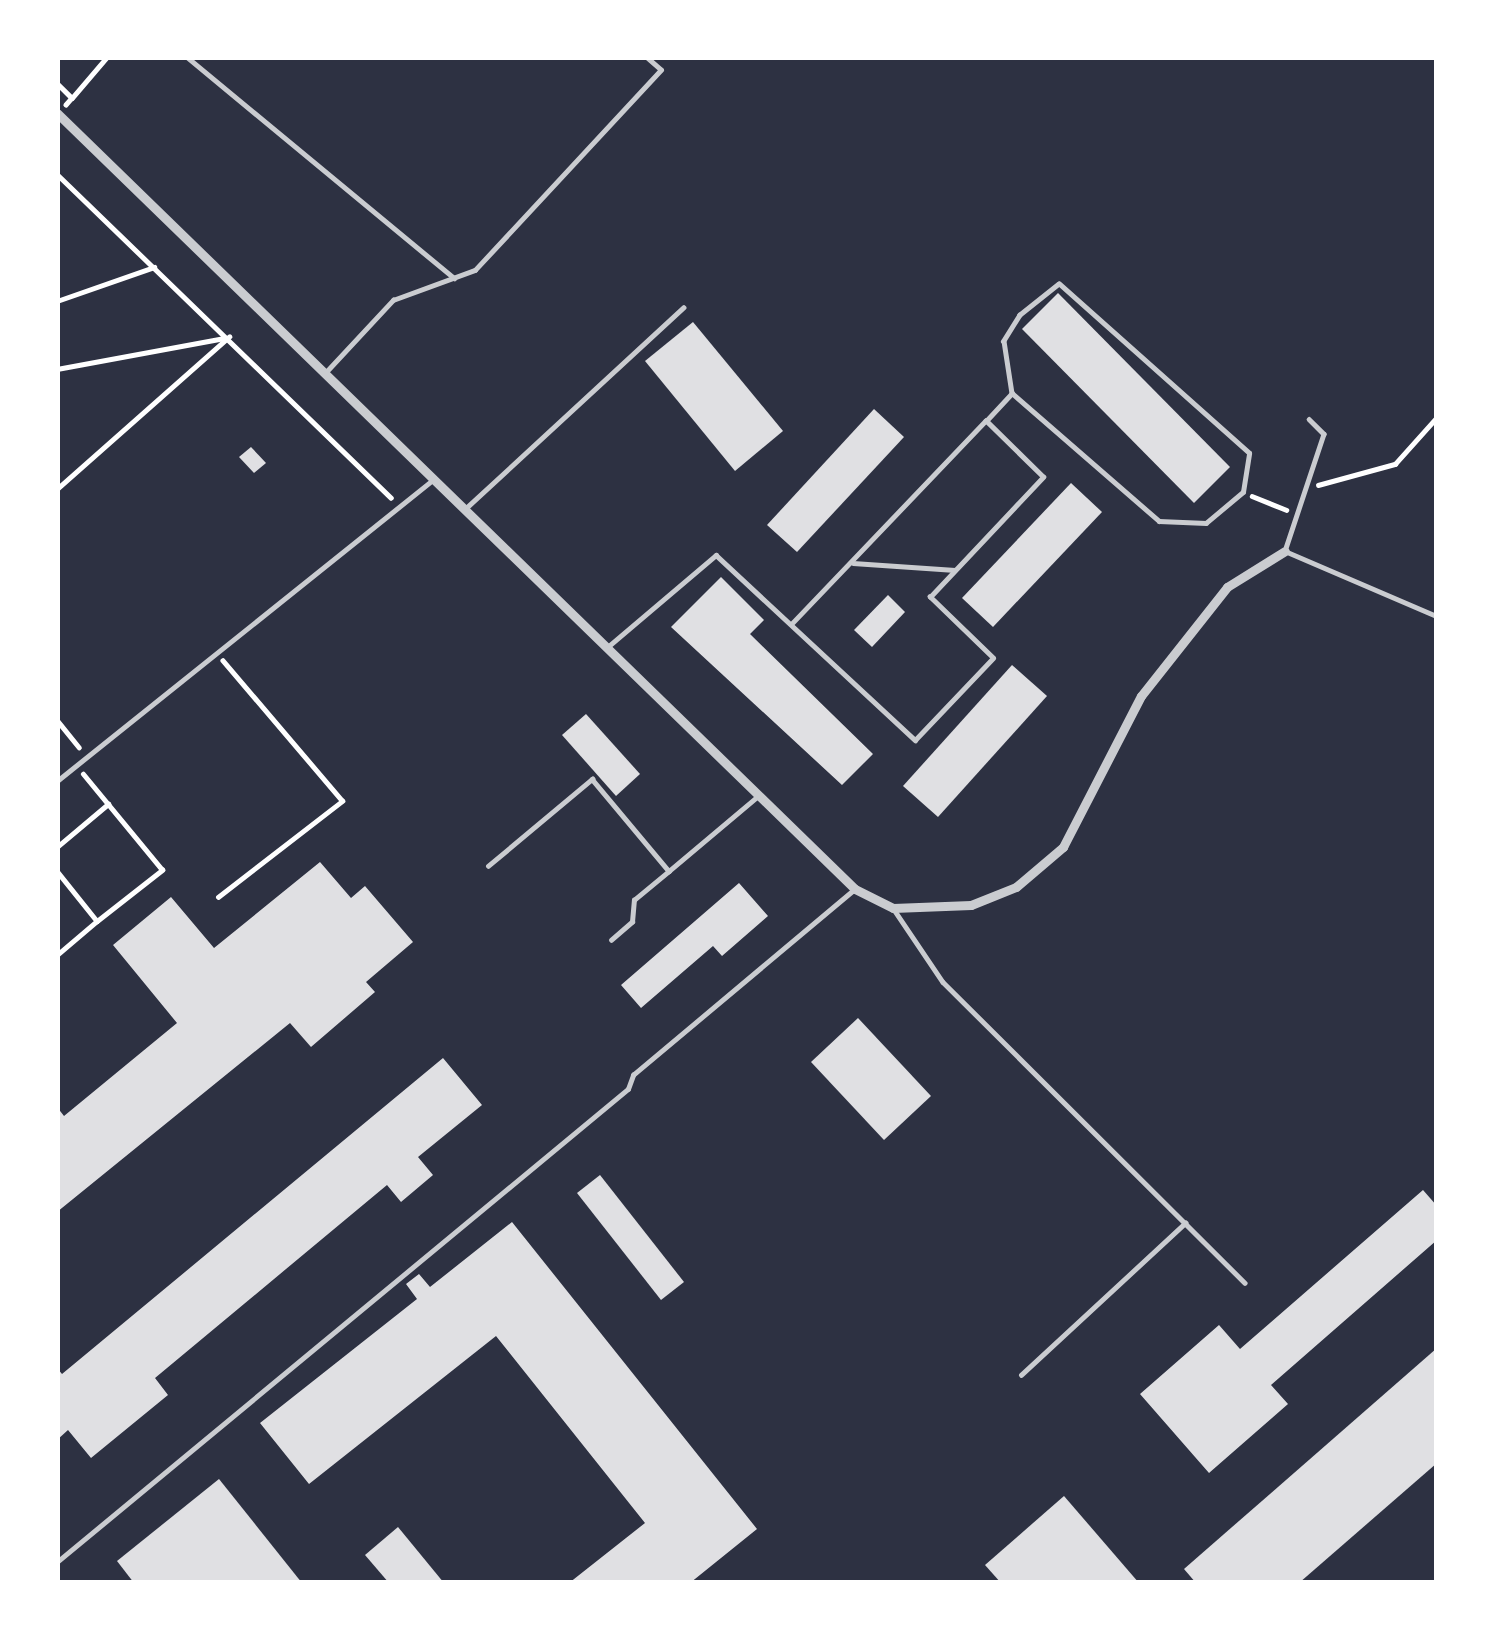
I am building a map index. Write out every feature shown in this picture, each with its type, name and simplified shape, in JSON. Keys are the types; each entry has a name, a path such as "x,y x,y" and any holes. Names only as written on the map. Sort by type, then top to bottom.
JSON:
{"street":[{"path":"58,114 855,889 893,908 971,905 1016,886 1064,847 1141,696 1227,587 1285,551"}],"lane":[{"path":"187,57 454,278"},
{"path":"324,373 393,300 475,270 661,70 646,57"},
{"path":"1059,284 1249,453 1243,491 1206,523 1159,521 1012,393 1004,341 1020,315 1059,284"},
{"path":"465,509 683,308"},
{"path":"793,623 1012,393"},
{"path":"1309,419 1324,434 1303,516 1285,551 1437,616"},
{"path":"608,647 716,555 915,740 993,658 930,597 1043,477 986,421"},
{"path":"57,782 434,479"},
{"path":"851,562 955,570"},
{"path":"488,866 592,779 669,871"},
{"path":"611,940 632,922 634,900 759,795"},
{"path":"57,1562 628,1089 633,1075 855,889"},
{"path":"893,908 943,982 1245,1283"},
{"path":"1021,1375 1185,1223"}],"path":[{"path":"72,98 107,57"},
{"path":"57,174 399,506"},
{"path":"57,301 154,267"},
{"path":"57,369 229,337"},
{"path":"59,486 229,337"},
{"path":"1307,488 1395,464 1437,417"},
{"path":"1243,491 1303,516"},
{"path":"215,652 342,801 218,897"},
{"path":"57,720 87,756"},
{"path":"57,955 162,870 76,766"},
{"path":"57,847 108,804"},
{"path":"57,871 97,921"}],"building":[{"path":"1058,293 1230,467 1194,503 1022,329"},
{"path":"693,322 783,431 735,471 645,361"},
{"path":"874,409 904,437 797,552 767,525"},
{"path":"251,447 266,463 254,473 239,457"},
{"path":"1071,483 1102,512 993,627 962,598"},
{"path":"721,577 764,620 750,634 873,754 842,785 671,627"},
{"path":"888,595 905,612 872,647 854,630"},
{"path":"1012,665 1047,696 938,817 903,786"},
{"path":"586,714 640,774 616,796 562,735"},
{"path":"320,862 351,898 365,886 413,942 366,982 375,992 311,1047 290,1023 57,1212 57,1107 64,1116 177,1023 113,945 171,897 214,948"},
{"path":"739,883 768,916 722,956 713,946 641,1008 621,985"},
{"path":"858,1018 931,1096 884,1140 811,1062"},
{"path":"443,1058 482,1105 418,1157 433,1175 401,1202 387,1185 155,1378 168,1395 91,1458 68,1430 57,1440 57,1368 62,1374"},
{"path":"600,1175 684,1282 661,1300 577,1193"},
{"path":"1423,1190 1437,1206 1437,1240 1271,1385 1288,1404 1209,1473 1140,1394 1219,1325 1240,1349"},
{"path":"512,1222 757,1529 690,1583 569,1583 645,1523 496,1336 309,1484 260,1423 417,1299 406,1284 419,1274 430,1287"},
{"path":"1437,1348 1437,1463 1299,1583 1196,1583 1184,1569"},
{"path":"219,1479 302,1583 134,1583 117,1561"},
{"path":"1064,1496 1139,1583 1001,1583 985,1565"},
{"path":"398,1527 444,1583 389,1583 365,1555"}]}
